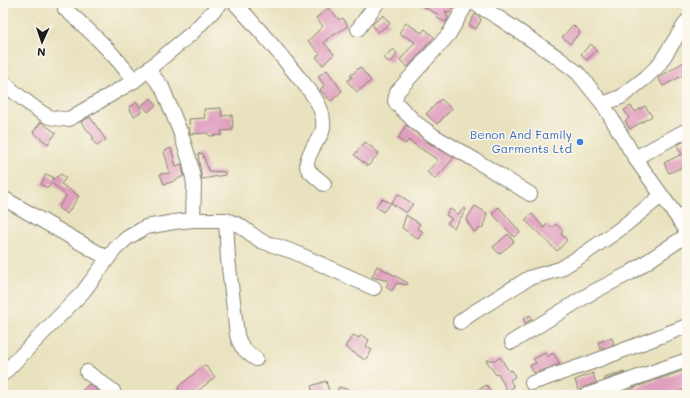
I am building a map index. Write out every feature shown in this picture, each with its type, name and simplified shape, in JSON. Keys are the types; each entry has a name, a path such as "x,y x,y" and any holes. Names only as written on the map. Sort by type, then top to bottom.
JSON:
{"street":[{"path":"3,81 42,113 59,119 69,119 134,81 171,52 221,3"},
{"path":"235,3 266,37 318,103 322,116 322,131 309,157 307,165 308,169 324,184"},
{"path":"358,29 377,3"},
{"path":"467,3 449,34 397,92 395,101 396,104 422,128 530,194"},
{"path":"474,3 569,65 592,89 603,104 634,158 687,231"},
{"path":"65,10 87,28 125,67 134,81"},
{"path":"603,104 621,97 658,66 687,21"},
{"path":"148,70 162,87 181,134 190,162 194,184 193,220"},
{"path":"634,158 687,130"},
{"path":"460,322 529,278 560,269 584,254 620,229 661,196"},
{"path":"3,198 107,258"},
{"path":"3,374 83,292 107,258 127,238 146,227 193,220 226,220 239,225 261,241 294,252 374,288"},
{"path":"226,220 228,259 237,334 243,349 256,359"},
{"path":"512,342 591,293 630,273 687,235"},
{"path":"532,383 590,363 687,326"},
{"path":"587,395 687,360"},
{"path":"87,372 113,391 113,395"}],"building":[{"path":"417,3 457,3 449,13 445,11 448,18 446,22 437,18 439,15"},
{"path":"328,8 340,20 343,18 348,26 326,40 324,43 334,54 323,65 316,57 320,54 308,41 323,26 316,18"},
{"path":"475,14 479,16 481,20 476,29 469,25"},
{"path":"384,15 390,24 378,32 372,24"},
{"path":"406,23 422,33 425,29 434,37 408,67 400,60 415,42 399,33"},
{"path":"573,25 580,32 570,44 562,37"},
{"path":"591,44 597,50 587,60 581,54"},
{"path":"393,49 397,53 391,63 383,58"},
{"path":"687,60 687,73 663,86 658,78"},
{"path":"360,67 371,81 357,92 347,81 352,77 350,76"},
{"path":"327,70 342,91 331,101 320,90 324,85 318,76"},
{"path":"151,98 156,105 148,112 142,105"},
{"path":"441,99 452,109 437,124 426,114"},
{"path":"137,102 142,111 134,116 129,108"},
{"path":"631,106 635,112 645,106 652,116 630,129 625,121 629,118 624,110"},
{"path":"221,108 222,116 232,115 233,130 221,131 222,135 210,136 207,133 190,134 189,119 205,118 204,109"},
{"path":"90,117 106,140 97,146 92,139 94,138 81,122"},
{"path":"41,122 56,133 48,144 33,132"},
{"path":"406,125 429,143 454,158 435,179 427,172 438,160 408,140 406,144 398,139"},
{"path":"687,140 687,165 669,173 664,163 682,154 677,145"},
{"path":"365,142 379,153 368,166 354,155"},
{"path":"171,148 176,166 182,164 184,176 164,184 160,174 170,173 164,151"},
{"path":"202,153 209,171 225,172 225,175 202,179 198,154"},
{"path":"46,174 53,177 52,180 61,174 66,178 61,184 79,196 67,214 58,208 66,196 51,182 48,188 41,185"},
{"path":"398,194 413,204 406,213 391,203"},
{"path":"382,199 391,203 383,212 376,206"},
{"path":"475,206 487,213 483,227 474,232 466,220"},
{"path":"499,207 520,232 514,237 492,213"},
{"path":"465,208 466,210 454,228 447,223 452,219 446,215 450,209 458,214"},
{"path":"532,214 544,228 547,224 552,228 556,224 563,231 561,234 567,240 557,251 525,220"},
{"path":"406,215 420,224 417,228 423,232 418,239 402,228"},
{"path":"508,234 514,242 499,254 493,247"},
{"path":"377,266 408,283 407,285 397,283 392,291 386,287 389,281 372,277"},
{"path":"530,315 532,319 526,323 523,319"},
{"path":"353,335 359,338 361,335 369,340 366,346 372,350 365,360 345,347"},
{"path":"612,338 614,345 600,349 598,342"},
{"path":"545,353 547,357 553,353 560,364 534,373 530,366 536,363 533,359"},
{"path":"500,357 509,371 512,370 515,377 510,380 514,387 507,391 498,373 496,375 486,360 496,360"},
{"path":"205,365 215,377 193,395 171,395 179,389 178,387"},
{"path":"685,370 687,377 687,389 667,395 618,395 636,387"},
{"path":"624,372 625,373 605,380 604,378"},
{"path":"593,373 596,383 584,387 579,392 575,380"},
{"path":"326,381 330,395 314,395 311,386"},
{"path":"89,384 102,394 78,395"},
{"path":"487,385 492,395 468,395"},
{"path":"339,387 360,393 359,395 336,395"}],"place":[{"name":"Benon And Family Garments Ltd","path":"580,142"}]}
